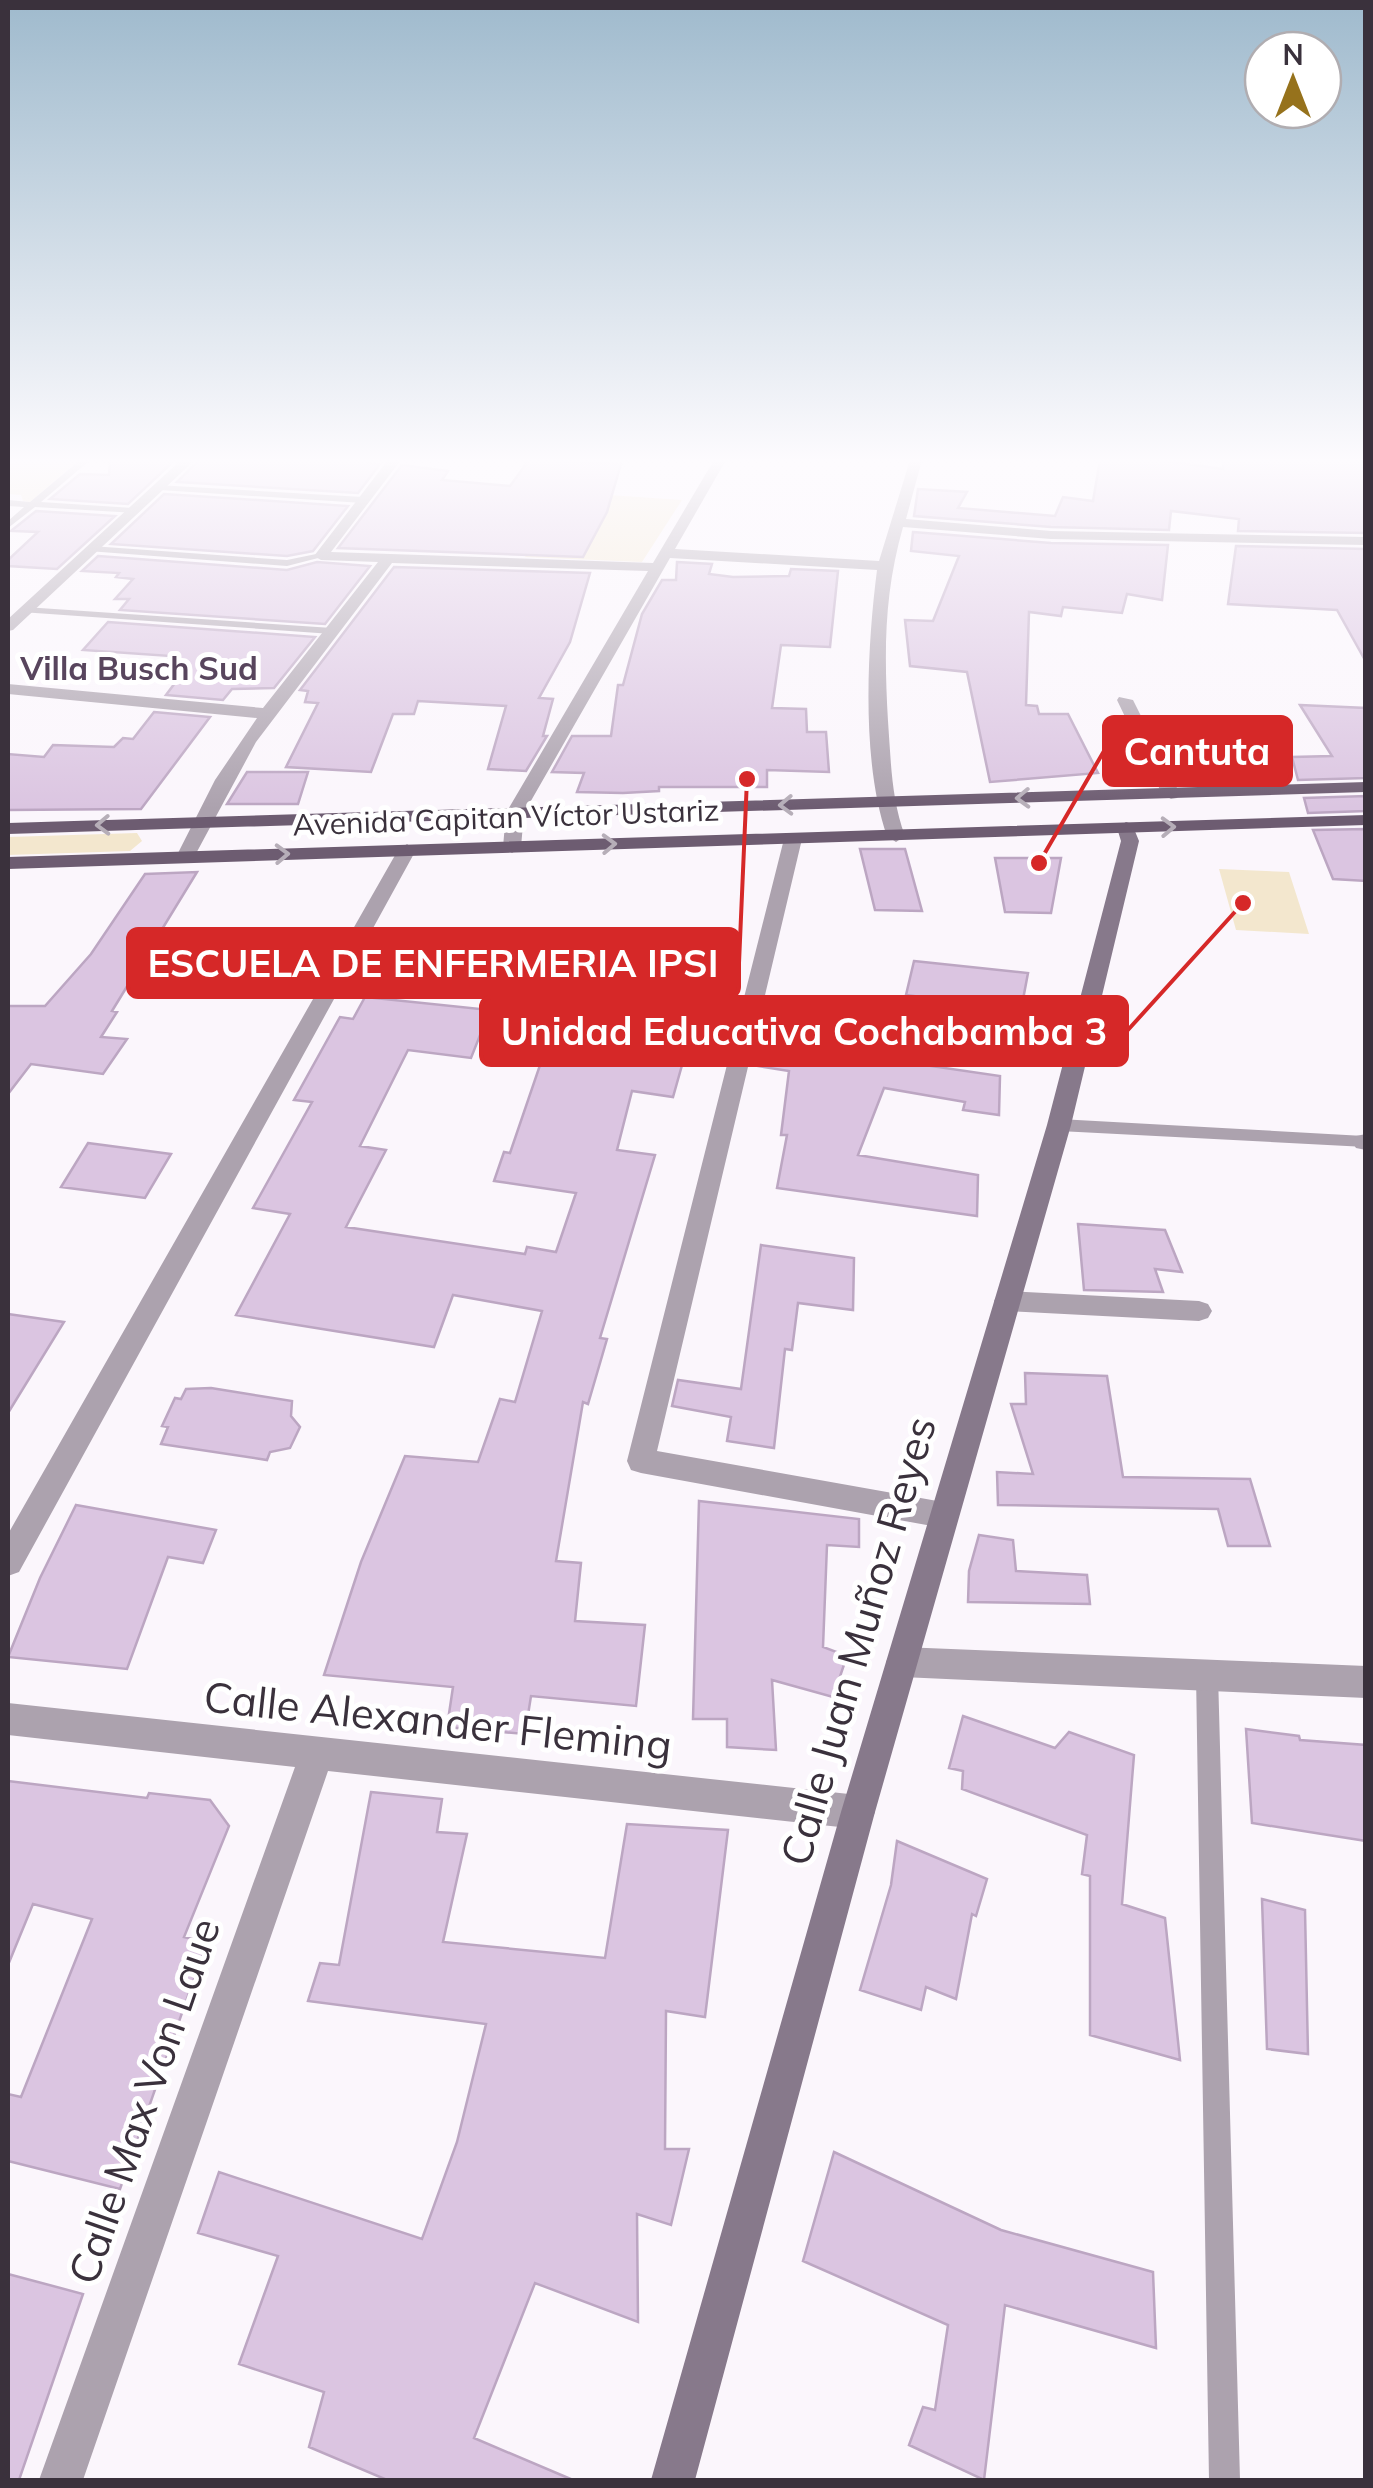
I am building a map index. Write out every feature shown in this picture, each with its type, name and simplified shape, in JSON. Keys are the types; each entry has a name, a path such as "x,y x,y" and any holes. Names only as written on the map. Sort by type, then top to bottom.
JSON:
{"main road":[{"name":"Avenida Capitan Víctor Ustariz","path":"8,829 1366,787"},
{"name":"Avenida Capitan Víctor Ustariz","path":"8,863 1366,820"}],"street":[{"path":"8,627 63,576"},
{"path":"185,858 199,822 270,714 374,576"},
{"path":"512,847 515,813 652,576"},
{"path":"884,576 876,636 884,802 896,836"},
{"path":"8,689 270,714"},
{"path":"1125,700 1171,794"},
{"name":"Calle Juan Muñoz Reyes","path":"673,2480 942,1515 1058,1126 1130,841 1126,828"},
{"path":"793,839 641,1461 942,1515"},
{"path":"8,1562 408,850"},
{"path":"1006,1300 1199,1311"},
{"path":"902,1662 1366,1682"},
{"name":"Calle Alexander Fleming","path":"8,1719 858,1812"},
{"name":"Calle Max Von Laue","path":"61,2480 317,1753"}],"lane":[{"path":"26,610 332,631"},
{"path":"1058,1126 1364,1142"},
{"path":"1206,1674 1225,2480"}],"shaded area":[{"path":"137,833 142,841 130,851 8,855 8,837"},
{"path":"1219,869 1289,872 1309,934 1236,930"}],"building":[{"path":"362,576 325,624 120,610 129,599 115,599 133,579 116,577"},
{"path":"387,576 589,576 570,642 539,698 553,699 543,736 547,736 526,771 488,769 506,706 418,701 414,714 393,714 371,772 286,767 318,703 305,702 308,691 300,690"},
{"path":"676,576 837,576 830,647 781,645 772,708 806,709 807,732 826,732 829,772 767,770 767,787 659,787 659,791 623,793 577,792 584,773 552,772 572,736 611,736 618,685 623,685 642,614 662,580 676,580"},
{"path":"951,576 1165,576 1162,600 1127,594 1122,613 1063,607 1061,616 1029,612 1026,705 1037,706 1039,714 1068,714 1098,773 990,782 967,672 910,666 905,620 933,621"},
{"path":"1232,576 1366,576 1366,662 1337,610 1228,604"},
{"path":"108,622 315,637 274,688 232,689 223,700 166,695 187,667 163,665 171,656 83,650"},
{"path":"1300,705 1366,708 1366,778 1298,780 1292,757 1332,756"},
{"path":"154,712 210,717 141,809 8,810 8,754 44,757 53,745 114,747 123,738 133,739"},
{"path":"247,772 308,772 298,804 227,804"},
{"path":"1366,796 1366,811 1308,813 1304,798"},
{"path":"1366,829 1366,881 1333,879 1313,830"},
{"path":"860,849 905,849 922,911 875,910"},
{"path":"995,858 1061,858 1051,913 1005,912"},
{"path":"197,872 112,1011 117,1012 101,1037 127,1039 103,1074 31,1064 8,1094 8,1006 45,1006 91,954 145,874"},
{"path":"914,961 1028,973 1021,1010 906,995"},
{"path":"365,997 490,1010 471,1058 408,1050 360,1146 386,1150 346,1227 525,1254 527,1247 556,1252 576,1193 494,1181 504,1152 510,1153 553,1027 609,1033 617,999 699,1005 673,1097 632,1091 617,1150 655,1155 600,1338 607,1339 588,1404 583,1402 556,1561 581,1563 575,1621 645,1625 636,1706 531,1696 525,1734 447,1727 453,1687 324,1675 361,1562 405,1456 478,1462 500,1399 515,1402 542,1311 453,1295 434,1347 236,1315 290,1214 253,1208 312,1102 294,1100 340,1017 353,1019"},
{"path":"765,1025 894,1043 890,1060 1000,1076 999,1115 963,1110 965,1102 884,1088 858,1155 978,1175 977,1216 777,1188 787,1135 781,1135 789,1071 758,1066"},
{"path":"88,1143 171,1154 145,1198 61,1187"},
{"path":"1078,1224 1165,1230 1182,1272 1155,1269 1163,1292 1084,1290"},
{"path":"761,1245 854,1258 853,1310 798,1303 792,1350 785,1349 774,1448 727,1441 731,1417 672,1406 678,1380 741,1389"},
{"path":"8,1314 64,1322 8,1413"},
{"path":"1025,1373 1107,1376 1123,1477 1250,1479 1270,1546 1228,1546 1218,1509 998,1505 997,1472 1033,1474 1011,1404 1026,1404"},
{"path":"211,1388 292,1401 291,1416 300,1427 290,1448 270,1452 267,1460 161,1444 168,1427 162,1426 175,1398 181,1399 186,1389"},
{"path":"699,1501 859,1519 859,1547 827,1545 823,1647 847,1656 833,1697 772,1680 776,1750 727,1747 727,1719 693,1719"},
{"path":"76,1505 216,1530 203,1563 168,1557 127,1669 8,1657 40,1578"},
{"path":"979,1535 1013,1540 1016,1571 1087,1575 1090,1604 968,1602 969,1571"},
{"path":"963,1716 1055,1748 1069,1732 1134,1755 1122,1904 1165,1918 1180,2060 1090,2035 1090,1876 1082,1874 1087,1835 962,1789 963,1771 949,1768"},
{"path":"1246,1729 1299,1736 1300,1740 1366,1745 1366,1841 1252,1823"},
{"path":"8,1781 147,1798 149,1793 210,1800 229,1826 184,1937 207,1942 120,2189 8,2161 8,2094 21,2097 92,1919 33,1904 8,1965"},
{"path":"371,1792 442,1799 437,1832 467,1834 443,1942 605,1958 627,1824 728,1830 705,2017 666,2011 665,2149 689,2149 671,2225 637,2214 638,2322 535,2283 474,2438 573,2480 387,2480 309,2447 324,2392 239,2364 278,2256 198,2233 219,2172 422,2239 457,2142 486,2024 308,2001 320,1963 339,1965"},
{"path":"897,1841 987,1879 976,1916 972,1914 956,1999 926,1987 921,2010 860,1990 891,1885"},
{"path":"1262,1899 1305,1910 1308,2054 1267,2049"},
{"path":"834,2152 1001,2230 1153,2272 1156,2348 1005,2305 984,2480 909,2445 923,2407 935,2410 948,2325 803,2261"},
{"path":"8,2274 83,2294 19,2480 8,2480"}],"place":[{"name":"ESCUELA DE ENFERMERIA IPSI","path":"747,779"},
{"name":"Cantuta","path":"1039,863"},
{"name":"Unidad Educativa Cochabamba 3","path":"1243,903"}],"district":[{"name":"Villa Busch Sud","path":"139,669"}]}
